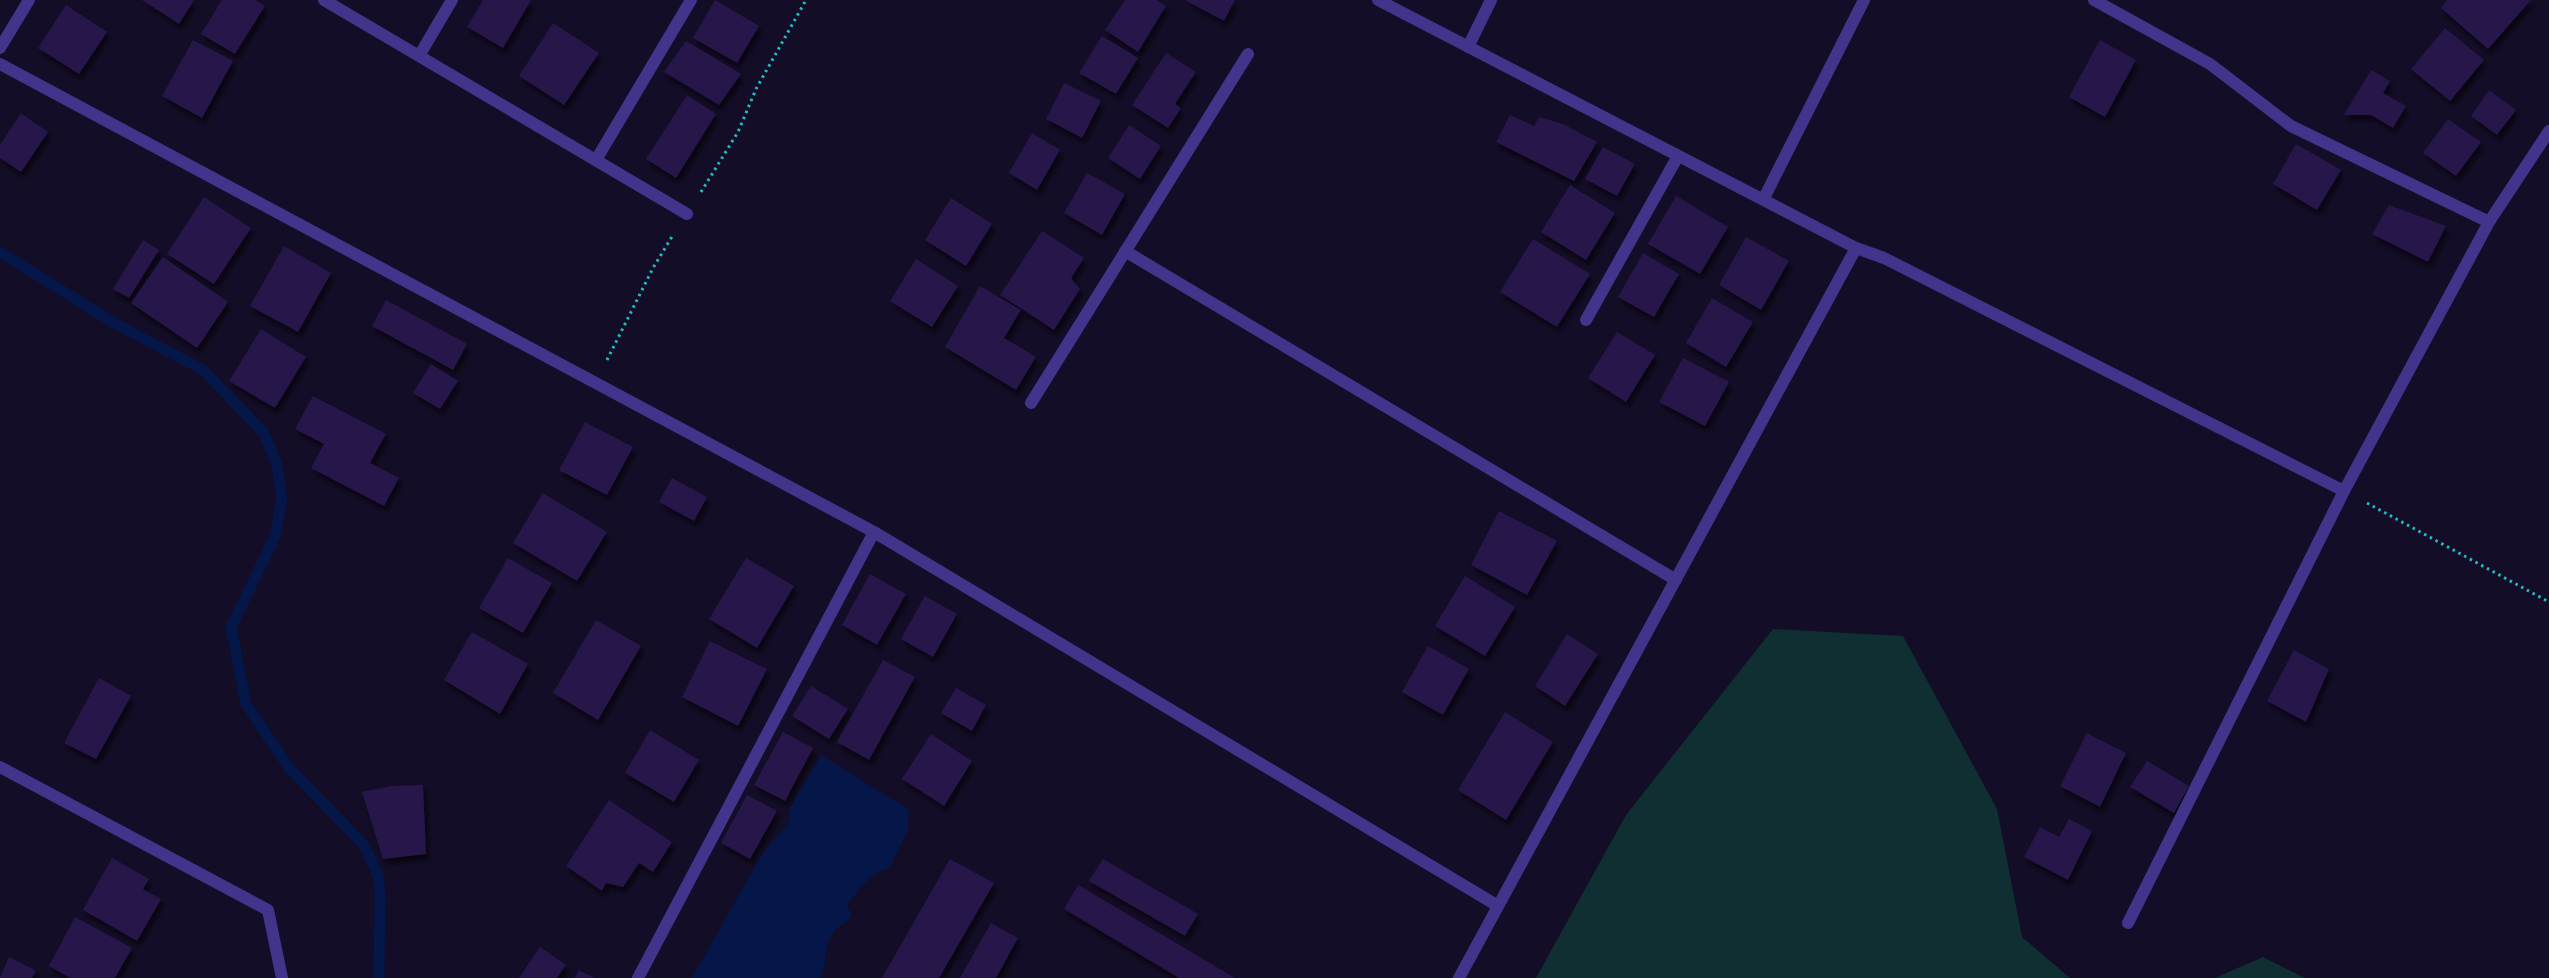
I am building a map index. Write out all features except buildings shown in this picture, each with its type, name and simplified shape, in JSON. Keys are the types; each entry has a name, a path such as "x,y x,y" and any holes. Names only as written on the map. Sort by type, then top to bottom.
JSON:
{"street":[{"path":"0,48 29,0"},
{"path":"324,0 687,214"},
{"path":"419,56 452,0"},
{"path":"596,160 691,0"},
{"path":"1378,0 1856,248 1884,258 2344,491"},
{"path":"1468,47 1491,0"},
{"path":"1763,200 1864,0"},
{"path":"2094,0 2210,64 2291,126 2489,222"},
{"path":"1031,403 1248,54"},
{"path":"0,64 874,532 1498,906"},
{"path":"2128,923 2344,491 2489,222 2549,132"},
{"path":"1586,320 1678,156"},
{"path":"1459,978 1856,248"},
{"path":"1125,252 1676,580"},
{"path":"638,978 874,532"},
{"path":"0,767 268,910 282,978"}],"path":[{"path":"2344,491 2549,602"}],"green space":[{"path":"1773,629 1903,636 1997,809 2022,937 2070,978 1536,978 1626,815"},
{"path":"2263,957 2305,978 2215,978"}],"shaded area":[{"path":"821,755 909,810 908,830 890,867 866,882 847,906 852,915 836,929 829,940 821,978 692,978 762,854 788,823 791,805"}],"waterway":[{"path":"0,252 114,323 203,370 264,433 277,466 282,499 275,537 231,627 246,704 290,769 363,844 378,875 380,893 379,978"}]}
